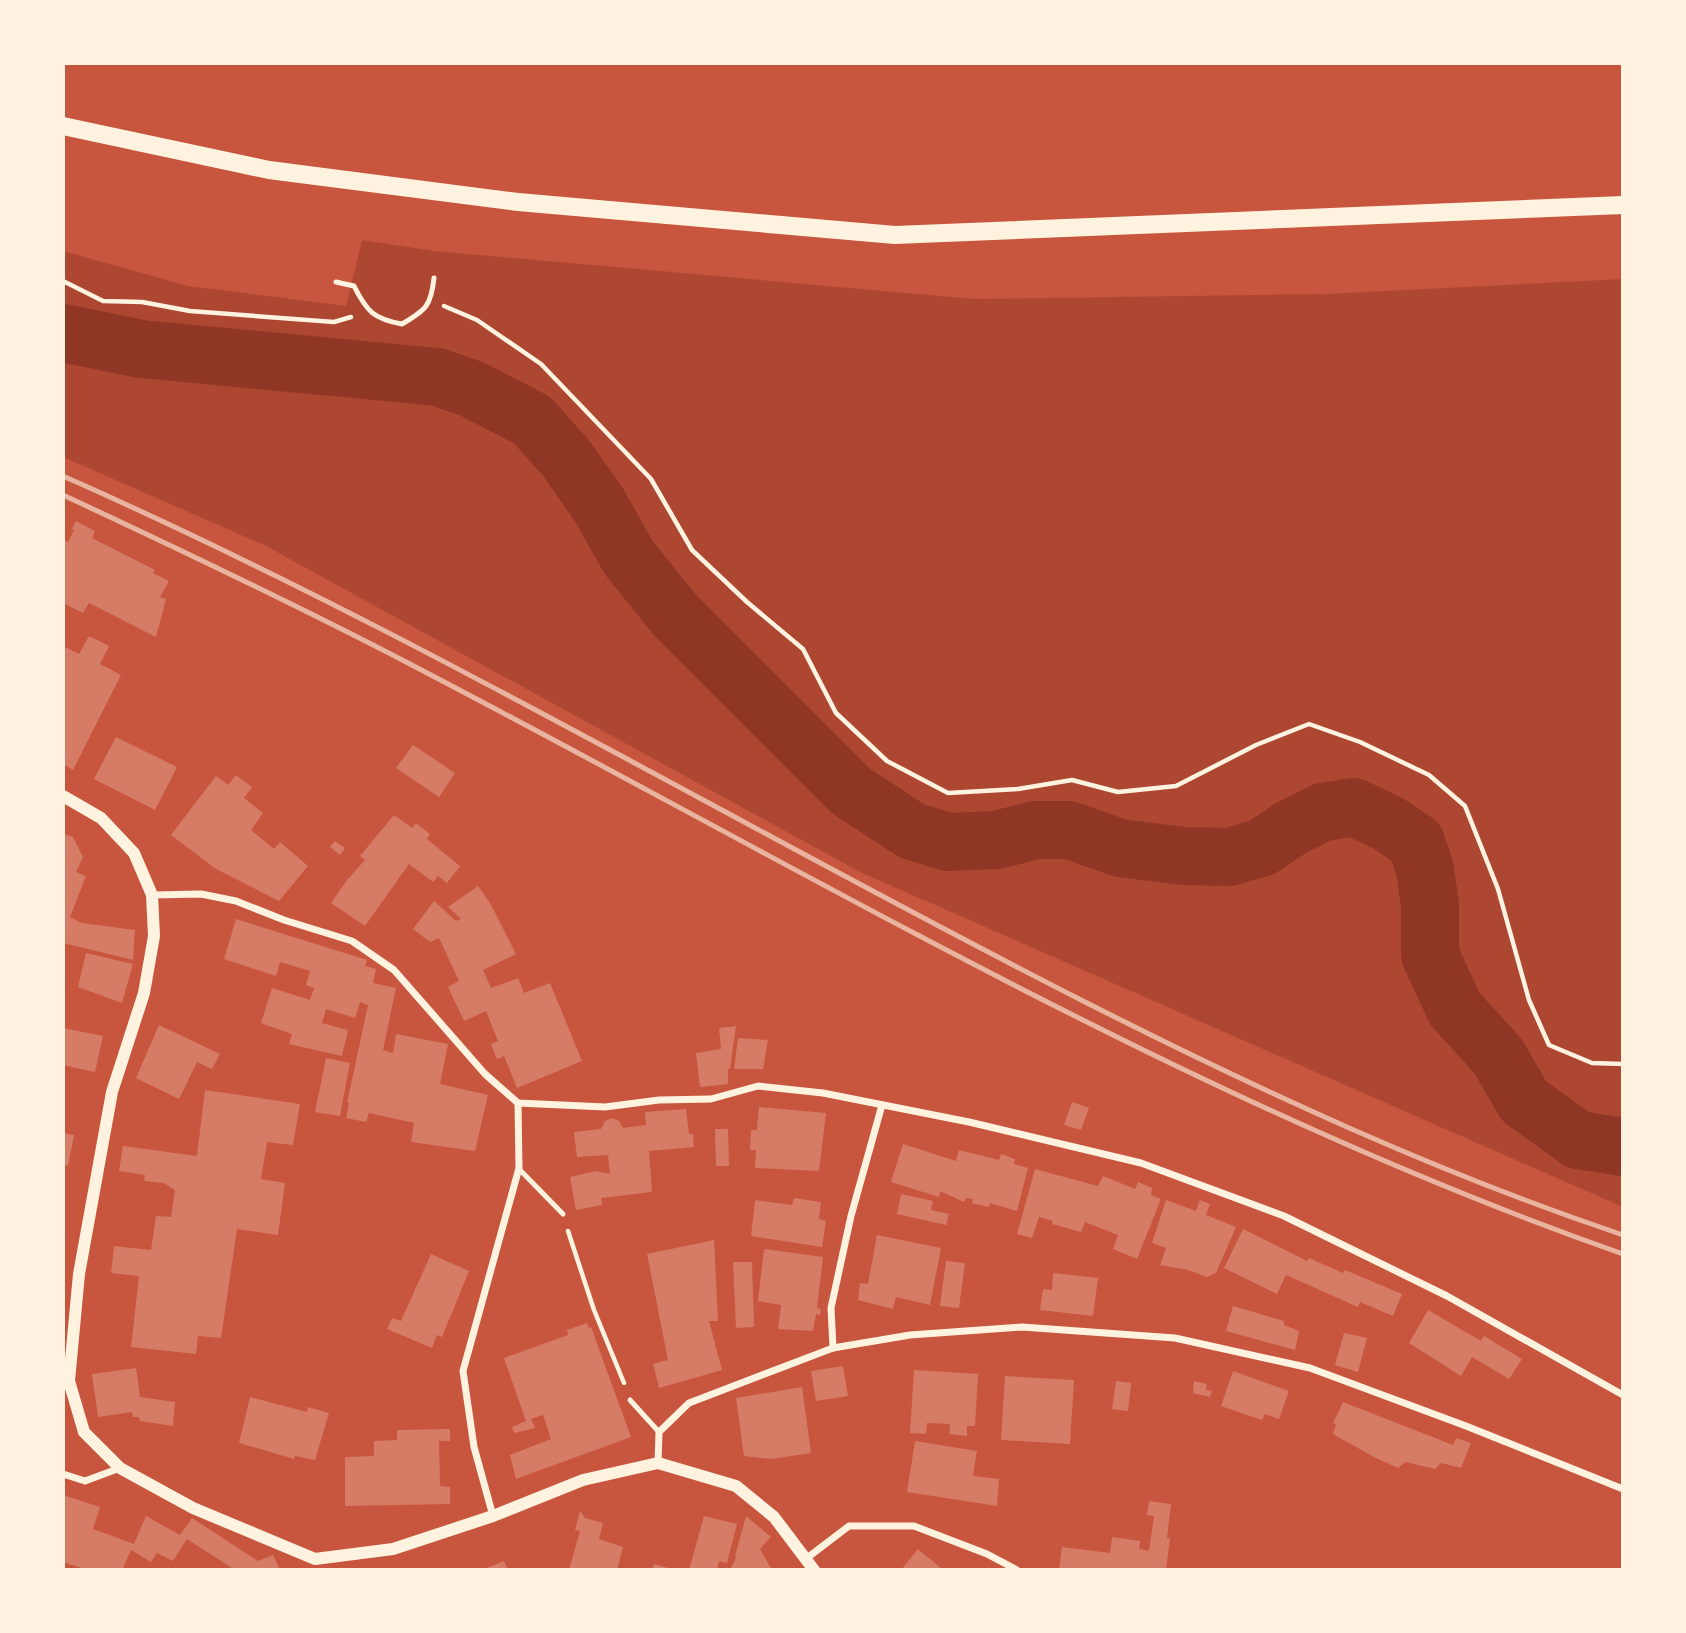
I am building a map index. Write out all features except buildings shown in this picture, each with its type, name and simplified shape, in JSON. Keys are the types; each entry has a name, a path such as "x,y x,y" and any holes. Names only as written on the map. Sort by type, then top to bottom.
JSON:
{"main road":[{"path":"63,126 269,170 518,202 895,235 1623,205"}],"street":[{"path":"63,796 101,818 135,853 152,895 154,936 144,993 112,1092 79,1274 69,1381 84,1432 120,1468 193,1508 313,1565 393,1549 493,1516 583,1480 658,1463 736,1486 774,1517 814,1570"},
{"path":"152,895 201,894 236,901 284,920 352,941 394,970 485,1074 518,1103 605,1107 659,1100 710,1099 758,1086 823,1093 969,1122 1141,1163 1284,1216 1447,1296 1623,1395"},
{"path":"493,1516 474,1447 463,1371 519,1168 518,1103"},
{"path":"833,1348 831,1308 851,1216 882,1105"},
{"path":"658,1463 659,1432 689,1403 833,1348 910,1335 1022,1327 1175,1338 1310,1368 1466,1426 1623,1489"},
{"path":"63,1474 85,1481 120,1468"},
{"path":"807,1558 849,1526 914,1526 987,1553 1017,1570"}],"lane":[{"path":"336,282 354,286 368,310 382,320 402,324 419,314 432,300 434,278"},
{"path":"519,1168 563,1214"},
{"path":"631,1401 659,1432"}],"path":[{"path":"63,281 103,301 142,302 190,311 334,322 368,310"},
{"path":"432,300 477,320 541,364 651,478 692,550 803,649 836,713 887,761 948,793 1018,789 1072,780 1118,792 1176,786 1256,744 1309,724 1360,742 1429,775 1465,806 1498,889 1529,1000 1549,1045 1591,1063 1623,1064"},
{"path":"563,1214 594,1310 631,1401"}],"shaded area":[{"path":"362,240 434,251 974,299 1326,294 1623,279 1623,1207 860,872 266,546 63,457 63,251 188,286 346,306"}],"waterway":[{"path":"63,333 141,349 438,377 472,389 532,420 566,458 599,505 629,558 675,615 851,791 912,831 948,842 996,840 1036,830 1069,830 1120,848 1183,856 1229,857 1261,848 1291,828 1323,812 1354,807 1389,824 1416,842 1425,869 1430,906 1430,955 1455,1009 1498,1056 1524,1101 1578,1140 1623,1147"}],"railway":[{"path":"63,476 323,599 959,937 1152,1036 1284,1099 1418,1158 1623,1235"},
{"path":"63,495 408,663 1005,981 1156,1056 1309,1128 1465,1194 1623,1254"}]}
